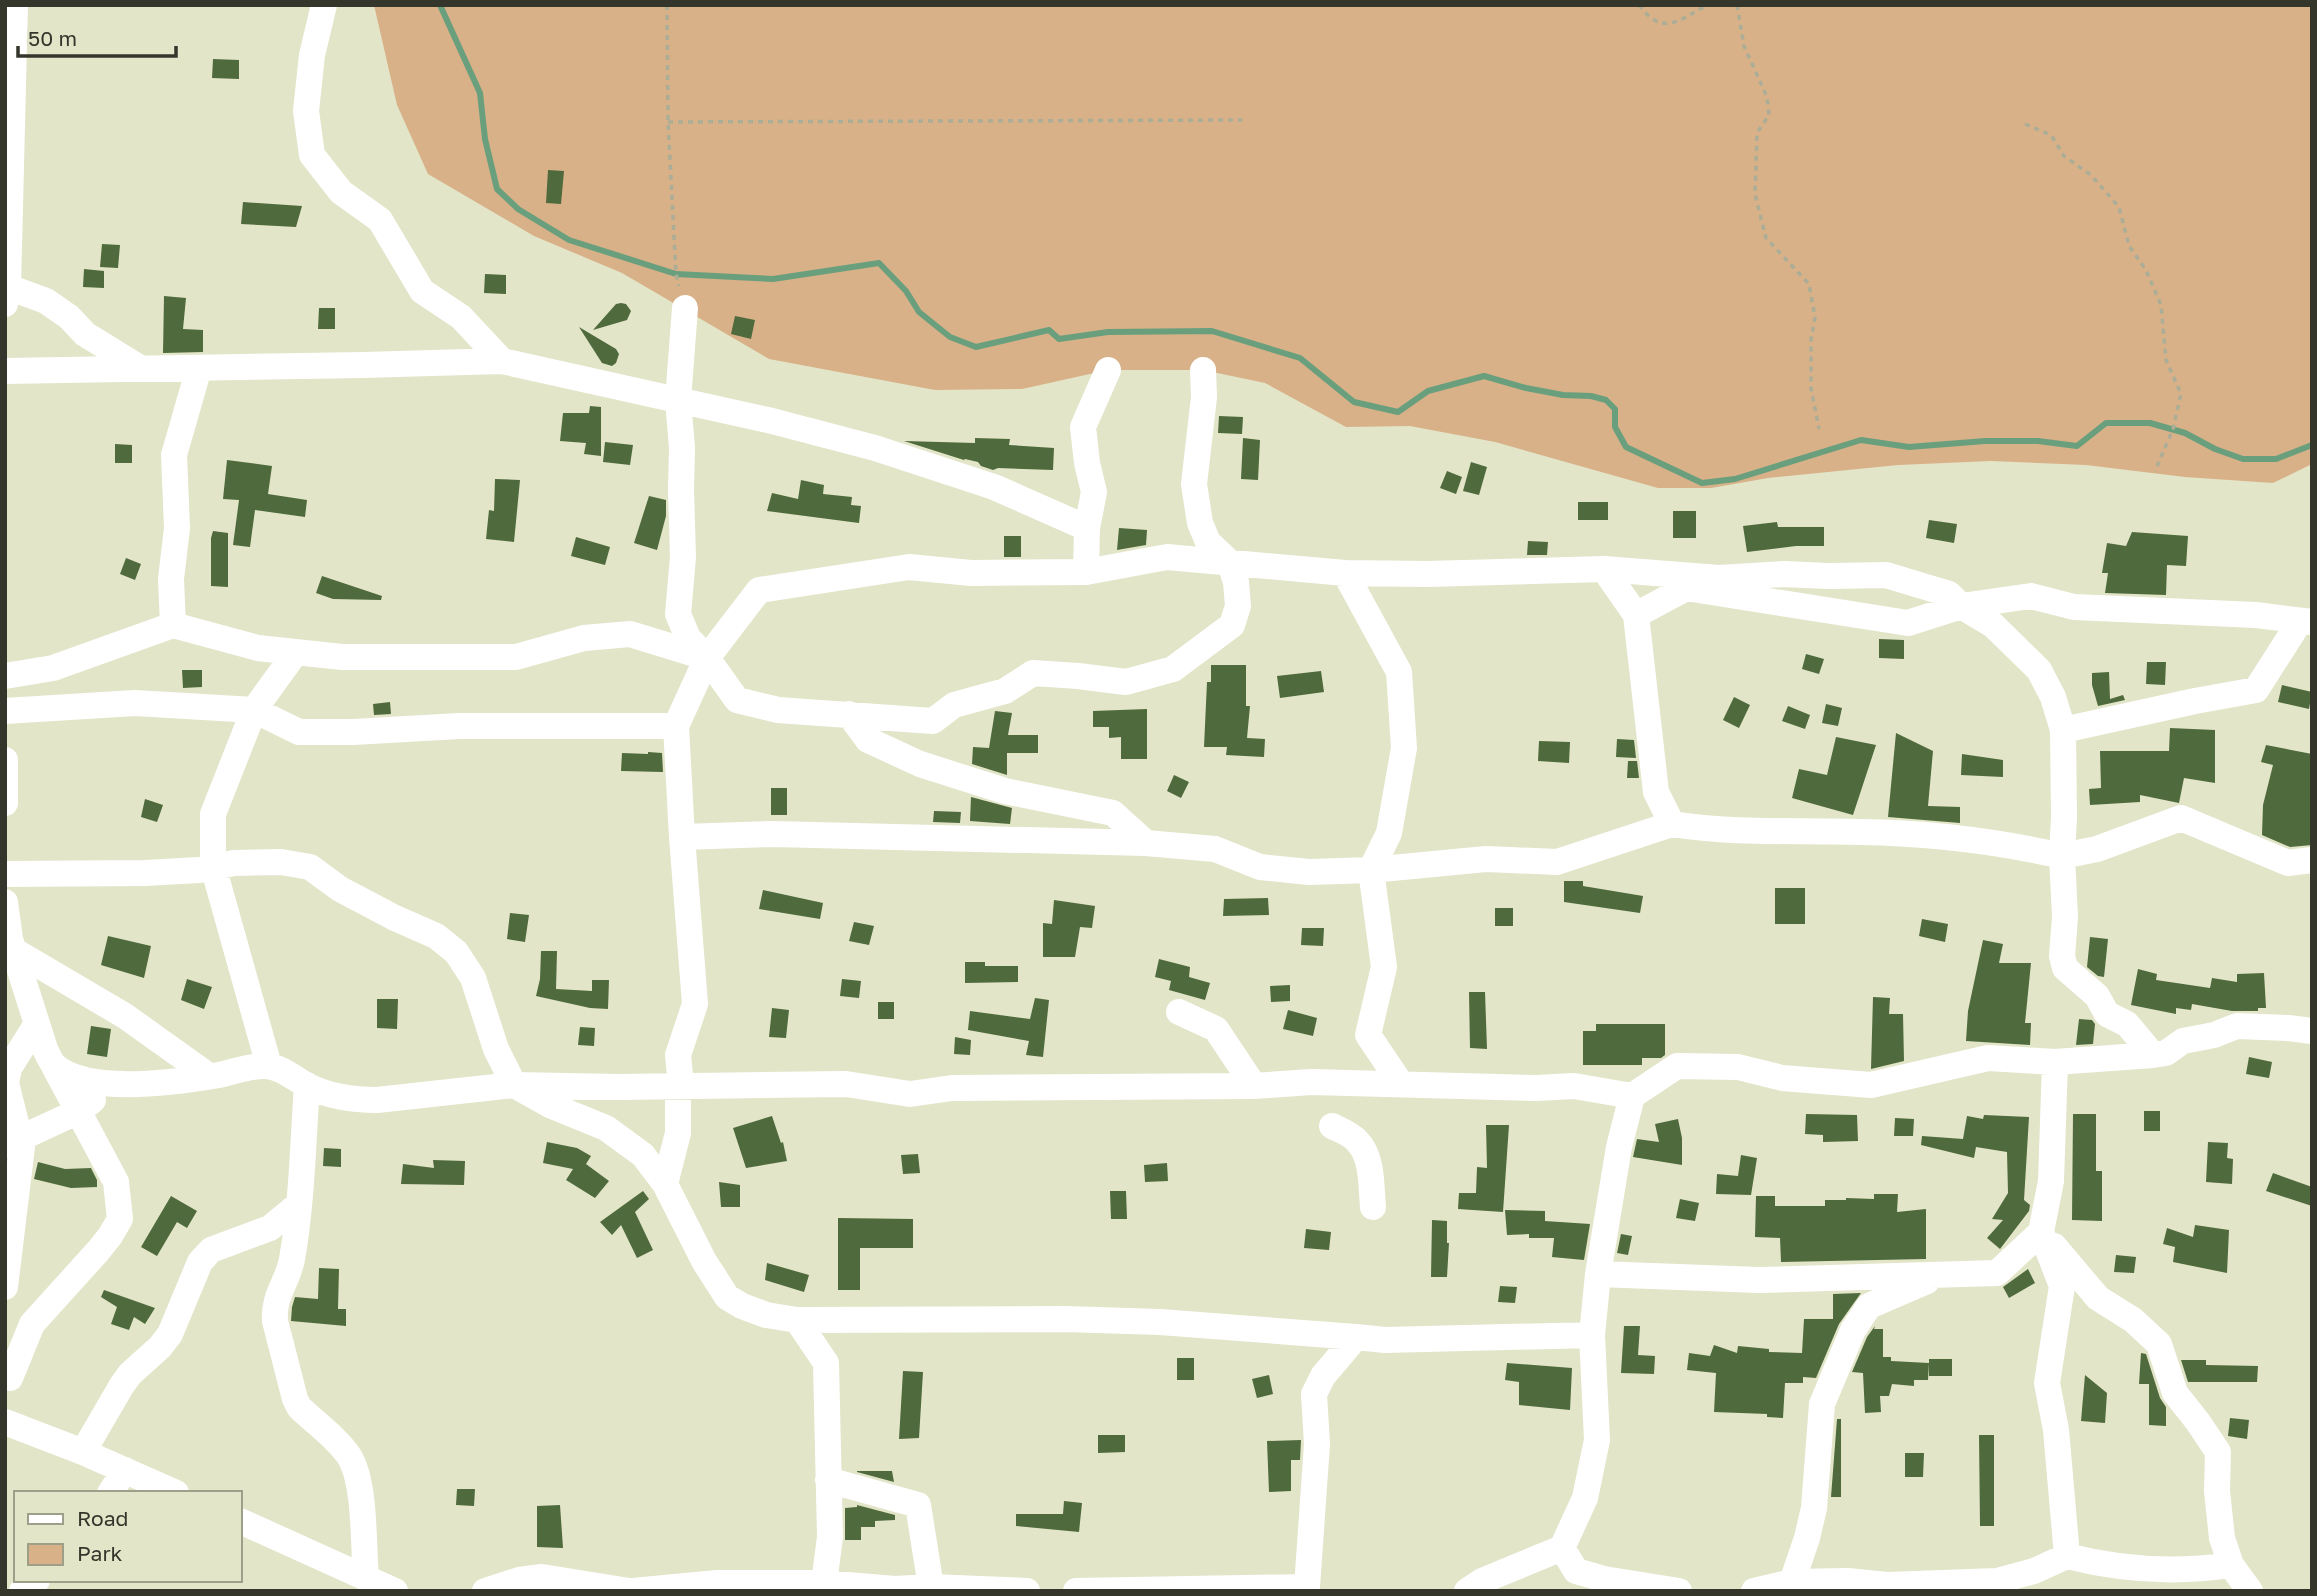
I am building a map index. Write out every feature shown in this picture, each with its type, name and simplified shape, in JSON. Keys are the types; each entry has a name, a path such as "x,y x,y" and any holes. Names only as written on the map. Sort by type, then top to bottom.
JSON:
{"street":[{"path":"15,5 6,295 46,301 69,317 85,334 142,369"},
{"path":"324,5 312,55 306,111 312,155 341,192 380,219 422,291 461,317 502,361"},
{"path":"685,308 678,400 682,448 683,557 678,614 688,638 707,657 737,700 778,710 933,722 954,705 1005,691 1033,673 1126,682 1173,669 1232,625 1238,606 1236,582 1230,563 1208,542 1200,523 1194,484 1204,397 1203,370"},
{"path":"5,371 502,361 772,421 875,448 994,487 1087,528"},
{"path":"173,625 171,579 177,528 174,455 199,368"},
{"path":"1086,572 1087,528 1094,492 1083,427 1108,370"},
{"path":"666,1184 678,1133 678,1090 681,1086 678,1055 695,1004 676,726 707,657 759,590 909,567 971,573 1086,572 1167,557 1345,573 1427,574 1604,569 1719,578 1784,574 1886,575 1949,594 1961,606 1993,625 2039,670 2053,697 2063,730 2062,856 2066,917 2062,956 2065,968 2097,996 2107,1014 2127,1024 2153,1055"},
{"path":"1604,569 1636,615 1656,792 1672,824"},
{"path":"1345,573 1399,671 1404,748 1389,833 1371,870 1384,967 1368,1035 1401,1084"},
{"path":"1636,615 1686,588 1908,623 1961,606 2031,596 2087,608 2256,615 2306,621 2256,690 2063,730"},
{"path":"5,676 53,668 173,625 258,648 342,657 516,657 584,638 630,634 707,657"},
{"path":"269,1066 214,866 213,814 254,710 296,652"},
{"path":"5,711 135,703 254,710 299,732 459,726 676,726"},
{"path":"849,714 868,740 920,764 1005,791 1113,813 1146,843"},
{"path":"5,760 5,803"},
{"path":"682,837 774,834 1146,843 1215,849 1260,867 1308,872 1371,870 1486,859 1557,862 1672,824 1707,830 1916,835 2009,844 2062,856 2097,849 2181,818 2288,863 2312,860"},
{"path":"5,874 145,873 281,862 310,867 340,889 436,936 456,952 473,978 496,1049 514,1085 552,1106 606,1128 643,1155 666,1184 704,1261 727,1297 741,1306 766,1315 797,1320 1065,1319 1160,1322 1385,1340 1592,1335"},
{"path":"5,902 9,943 36,1025 45,1049 116,1182 120,1219 98,1251 32,1324 7,1376"},
{"path":"9,943 125,1016 209,1076"},
{"path":"1178,1013 1216,1029 1254,1086"},
{"path":"12,1142 6,1083 9,1068 36,1025"},
{"path":"1468,1591 1482,1581 1562,1548 1585,1498 1597,1440 1592,1335 1598,1274 1619,1147 1632,1096 1677,1066 1738,1067 1782,1078 1871,1085 1988,1058 2055,1062 2166,1053 2183,1041 2214,1035 2237,1026 2312,1031"},
{"path":"2055,1062 2051,1181 2041,1231 2062,1286 2046,1383 2056,1430 2067,1556"},
{"path":"54,1066 65,1073 114,1084 164,1083 269,1066 307,1086 338,1096 377,1100 514,1085 846,1084 910,1094 952,1088 1254,1086 1311,1082 1536,1088 1574,1086 1632,1096"},
{"path":"12,1142 79,1111 114,1084"},
{"path":"307,1086 299,1204 291,1263 279,1289 274,1313 295,1399 343,1449 355,1468 360,1496 366,1578"},
{"path":"1332,1126 1356,1139 1363,1148 1369,1165 1373,1207"},
{"path":"5,1287 22,1147 12,1142"},
{"path":"83,1452 130,1374 160,1347 170,1334 200,1262 211,1250 270,1228 299,1204"},
{"path":"1598,1274 1759,1280 1997,1273 2041,1231"},
{"path":"2041,1231 2098,1298 2133,1320 2159,1344 2175,1392 2218,1452 2217,1491 2222,1538 2231,1565 2250,1591"},
{"path":"1793,1581 1814,1508 1822,1404 1853,1330 1869,1306 1938,1276"},
{"path":"797,1320 826,1363 830,1537 823,1587"},
{"path":"1076,1591 1307,1587 1317,1444 1314,1394 1322,1376 1356,1337"},
{"path":"5,1422 83,1452 172,1491"},
{"path":"111,1491 125,1470"},
{"path":"828,1479 918,1505 932,1587"},
{"path":"242,1522 395,1591"},
{"path":"1562,1548 1576,1571 1604,1579 1679,1591"},
{"path":"1754,1591 1793,1581 1848,1581 1887,1585 1997,1581 2034,1571 2067,1556 2100,1565 2144,1570 2231,1565"},
{"path":"485,1591 519,1580 542,1577 631,1591 717,1583 1027,1591"}],"path":[{"path":"667,5 668,122 676,274 685,308"},
{"path":"1639,5 1648,17 1657,23 1672,24 1707,5"},
{"path":"1737,5 1744,46 1766,97 1769,115 1757,133 1755,194 1766,238 1809,284 1815,317 1811,340 1811,388 1819,429"},
{"path":"668,122 1242,120"},
{"path":"2025,124 2051,135 2064,156 2091,175 2119,206 2129,246 2146,270 2161,305 2166,360 2181,394 2173,429 2155,471"}],"green space":[{"path":"374,5 2312,5 2312,464 2273,483 2185,477 2086,465 1991,461 1898,465 1768,478 1711,488 1658,488 1495,442 1410,426 1346,427 1265,383 1203,370 1108,370 1022,389 935,390 769,359 622,273 534,236 428,174 397,105"}],"building":[{"path":"213,59 239,60 239,79 212,78"},
{"path":"548,170 564,171 561,204 546,203"},
{"path":"243,202 302,206 296,227 241,224"},
{"path":"102,244 120,245 118,268 100,267"},
{"path":"84,269 104,271 104,288 83,287"},
{"path":"485,274 506,275 506,294 484,293"},
{"path":"164,296 186,298 183,329 203,330 203,352 163,353"},
{"path":"616,304 626,304 631,311 627,320 593,330"},
{"path":"319,308 335,308 335,329 318,329"},
{"path":"735,316 755,320 751,339 731,334"},
{"path":"579,327 616,349 619,354 616,363 612,366 602,363"},
{"path":"590,406 601,407 601,456 584,454 586,443 560,441 563,413 589,413"},
{"path":"1219,416 1243,417 1242,434 1218,433"},
{"path":"975,438 1010,439 1009,445 1054,448 1053,470 993,470 981,466 978,462 904,441 975,443"},
{"path":"1243,438 1260,440 1258,480 1241,479"},
{"path":"605,442 633,445 630,465 603,462"},
{"path":"115,444 132,445 132,463 115,463"},
{"path":"227,460 272,466 268,494 307,500 305,517 255,510 250,547 233,545 239,500 223,499"},
{"path":"1471,462 1487,467 1479,495 1463,491"},
{"path":"1447,471 1462,477 1456,494 1440,488"},
{"path":"495,479 520,480 514,542 486,539 489,510 494,511"},
{"path":"801,480 824,485 823,494 852,497 851,505 861,506 859,523 767,511 772,493 798,499"},
{"path":"649,496 666,500 666,516 657,550 634,543"},
{"path":"1578,502 1608,502 1608,520 1578,520"},
{"path":"1673,511 1696,511 1696,538 1673,538"},
{"path":"1929,520 1957,524 1954,543 1926,538"},
{"path":"1777,522 1778,527 1824,527 1824,546 1796,546 1747,552 1743,526"},
{"path":"1119,528 1147,530 1146,545 1117,550"},
{"path":"213,531 228,533 228,587 211,586"},
{"path":"2132,532 2188,536 2186,566 2167,565 2166,595 2105,593 2108,573 2102,573 2107,543 2126,546"},
{"path":"1004,536 1021,536 1021,557 1004,557"},
{"path":"576,537 610,547 605,565 571,556"},
{"path":"1528,541 1548,542 1547,555 1527,555"},
{"path":"126,558 141,564 135,580 120,574"},
{"path":"322,576 382,596 381,600 333,599 316,593"},
{"path":"1879,639 1904,640 1904,659 1879,658"},
{"path":"1806,654 1824,659 1819,674 1802,669"},
{"path":"2147,662 2166,662 2165,685 2146,684"},
{"path":"1211,665 1246,665 1246,706 1250,706 1247,738 1265,739 1264,757 1226,755 1227,747 1204,747 1207,682 1211,682"},
{"path":"182,670 202,670 202,687 183,688"},
{"path":"1321,671 1324,692 1280,698 1277,676"},
{"path":"2109,672 2110,699 2123,695 2125,700 2098,706 2092,685 2092,673"},
{"path":"2282,685 2312,692 2309,709 2278,702"},
{"path":"1734,697 1750,705 1739,728 1723,720"},
{"path":"390,702 391,714 374,715 373,704"},
{"path":"1826,704 1842,708 1838,726 1822,723"},
{"path":"1788,706 1810,715 1805,729 1782,721"},
{"path":"1147,709 1147,759 1121,759 1121,737 1109,738 1109,727 1093,727 1093,711"},
{"path":"995,711 1012,713 1008,735 1038,735 1038,753 1007,753 1007,775 972,764 973,747 989,748"},
{"path":"2170,728 2215,730 2215,783 2184,778 2179,803 2140,795 2140,802 2090,805 2089,789 2101,788 2100,751 2169,751"},
{"path":"1896,733 1933,751 1928,806 1960,807 1960,823 1888,817"},
{"path":"1836,737 1876,745 1853,815 1792,798 1799,769 1827,775"},
{"path":"1617,739 1634,740 1636,758 1616,757"},
{"path":"1539,741 1570,742 1569,763 1538,761"},
{"path":"2266,745 2312,754 2312,845 2290,847 2262,835 2263,805 2273,765 2261,762"},
{"path":"622,753 662,753 663,772 621,771"},
{"path":"1962,754 2003,760 2003,777 1961,775"},
{"path":"1628,761 1637,761 1639,778 1627,778"},
{"path":"1174,775 1189,782 1181,798 1167,791"},
{"path":"771,788 787,788 787,815 771,815"},
{"path":"971,797 1012,808 1010,824 970,821"},
{"path":"145,799 163,805 157,822 141,817"},
{"path":"934,811 961,812 960,823 933,822"},
{"path":"1564,881 1583,881 1583,886 1643,896 1640,913 1564,902"},
{"path":"1775,888 1805,888 1805,924 1775,924"},
{"path":"763,890 823,903 820,919 759,909"},
{"path":"1268,898 1269,915 1223,916 1224,899"},
{"path":"1054,900 1095,906 1092,928 1080,927 1075,957 1043,957 1043,923 1052,924"},
{"path":"1495,908 1513,908 1513,926 1495,926"},
{"path":"510,913 529,915 525,942 507,939"},
{"path":"1922,919 1948,924 1945,942 1919,936"},
{"path":"854,922 874,926 869,945 849,941"},
{"path":"1302,928 1324,928 1323,946 1301,945"},
{"path":"108,936 151,946 144,978 101,965"},
{"path":"2090,937 2108,939 2104,977 2098,976 2087,967"},
{"path":"1983,940 2003,944 1999,963 2031,963 2025,1023 2031,1023 2030,1045 1966,1041 1968,1011"},
{"path":"541,951 557,951 556,989 592,991 592,980 609,980 608,1009 590,1008 536,996"},
{"path":"1159,959 1190,967 1189,977 1210,983 1205,1000 1169,990 1171,981 1155,977"},
{"path":"965,962 985,962 985,966 1018,966 1018,982 965,983"},
{"path":"2138,969 2157,974 2156,980 2210,988 2212,978 2237,982 2237,974 2264,973 2266,1008 2258,1008 2258,1011 2232,1011 2192,1004 2191,1010 2176,1008 2176,1014 2131,1005"},
{"path":"187,979 212,987 204,1009 181,1000"},
{"path":"842,979 861,981 859,998 840,996"},
{"path":"1290,985 1290,1001 1271,1002 1270,986"},
{"path":"1469,992 1485,992 1487,1049 1470,1048"},
{"path":"1873,997 1890,998 1889,1014 1903,1014 1904,1061 1871,1069"},
{"path":"1035,998 1049,1000 1043,1057 1026,1055 1029,1041 968,1030 970,1011 1030,1019"},
{"path":"377,999 398,999 397,1029 377,1028"},
{"path":"878,1002 894,1002 894,1019 878,1019"},
{"path":"772,1008 789,1010 786,1038 769,1037"},
{"path":"1288,1010 1317,1018 1313,1036 1283,1029"},
{"path":"2079,1019 2092,1020 2095,1024 2093,1044 2076,1045"},
{"path":"1596,1024 1665,1024 1665,1055 1661,1058 1642,1058 1642,1065 1583,1065 1583,1031 1596,1031"},
{"path":"91,1026 111,1029 107,1057 87,1054"},
{"path":"580,1027 595,1028 594,1046 578,1045"},
{"path":"955,1037 971,1040 970,1055 954,1054"},
{"path":"2249,1057 2272,1062 2269,1078 2246,1074"},
{"path":"2144,1111 2160,1111 2160,1131 2144,1131"},
{"path":"1806,1114 1857,1115 1858,1141 1823,1142 1823,1135 1805,1134"},
{"path":"2073,1114 2096,1114 2096,1171 2102,1171 2102,1221 2072,1220"},
{"path":"1984,1115 2029,1117 2024,1200 2030,1205 2029,1211 2000,1249 1987,1238 2003,1220 1992,1219 2008,1193 2007,1152 1976,1147 1974,1158 1921,1145 1922,1136 1963,1139 1967,1116 1983,1119"},
{"path":"772,1116 781,1143 783,1142 787,1161 746,1168 733,1128"},
{"path":"1895,1118 1914,1119 1913,1136 1894,1136"},
{"path":"1678,1119 1682,1138 1682,1165 1633,1157 1637,1139 1659,1142 1655,1124"},
{"path":"1486,1125 1509,1125 1503,1212 1458,1209 1459,1193 1476,1193 1477,1167 1487,1168"},
{"path":"547,1142 577,1148 591,1156 586,1164 609,1181 595,1198 566,1180 573,1169 543,1163"},
{"path":"2208,1142 2228,1143 2227,1158 2233,1159 2232,1184 2206,1182"},
{"path":"324,1148 341,1149 341,1167 323,1166"},
{"path":"918,1154 920,1173 903,1174 901,1155"},
{"path":"1741,1155 1757,1158 1751,1195 1716,1194 1717,1174 1738,1176"},
{"path":"433,1160 465,1161 464,1185 401,1184 403,1164 434,1168"},
{"path":"38,1162 65,1169 91,1168 97,1180 97,1187 71,1188 34,1179"},
{"path":"1167,1163 1168,1181 1145,1182 1144,1165"},
{"path":"2273,1173 2312,1187 2312,1206 2266,1191"},
{"path":"719,1182 740,1185 740,1207 721,1207"},
{"path":"643,1191 649,1199 635,1212 653,1250 637,1258 621,1225 612,1235 600,1222"},
{"path":"1110,1191 1126,1191 1127,1219 1111,1219"},
{"path":"1874,1194 1898,1194 1897,1212 1926,1209 1926,1259 1781,1262 1780,1238 1755,1237 1756,1196 1775,1196 1775,1206 1825,1206 1825,1200 1874,1199"},
{"path":"171,1196 197,1211 187,1228 177,1222 157,1256 141,1247"},
{"path":"1680,1199 1699,1203 1695,1221 1676,1218"},
{"path":"1505,1210 1545,1211 1545,1221 1590,1224 1584,1260 1552,1257 1554,1238 1529,1238 1529,1234 1507,1235"},
{"path":"838,1218 913,1219 913,1248 860,1248 860,1290 838,1290"},
{"path":"1432,1220 1447,1221 1447,1277 1431,1277"},
{"path":"2195,1225 2229,1230 2227,1273 2173,1262 2175,1247 2163,1244 2167,1228 2193,1237"},
{"path":"1306,1229 1331,1232 1329,1250 1304,1248"},
{"path":"1621,1234 1632,1236 1628,1255 1617,1253"},
{"path":"2116,1255 2136,1257 2134,1273 2114,1272"},
{"path":"767,1263 809,1275 804,1292 765,1280"},
{"path":"319,1268 339,1269 338,1309 346,1309 346,1326 291,1321 295,1297 318,1299"},
{"path":"2028,1269 2035,1283 2009,1298 2003,1287"},
{"path":"1500,1286 1517,1287 1515,1303 1498,1302"},
{"path":"104,1290 155,1308 145,1324 134,1317 129,1330 111,1324 117,1307 101,1297"},
{"path":"1861,1293 1839,1324 1816,1378 1803,1377 1803,1383 1785,1383 1783,1418 1767,1417 1767,1414 1714,1412 1716,1373 1687,1370 1689,1353 1710,1356 1714,1345 1737,1353 1738,1346 1769,1349 1769,1352 1802,1353 1804,1319 1833,1319 1833,1294"},
{"path":"1624,1326 1640,1326 1638,1355 1655,1356 1654,1374 1621,1373"},
{"path":"1875,1326 1874,1329 1883,1329 1883,1357 1891,1357 1891,1361 1929,1363 1928,1380 1914,1380 1914,1386 1892,1384 1889,1396 1880,1396 1881,1412 1865,1413 1863,1373 1852,1372 1867,1337"},
{"path":"2141,1353 2146,1354 2160,1398 2166,1407 2166,1426 2149,1425 2149,1384 2139,1384"},
{"path":"1177,1358 1194,1358 1194,1380 1177,1380"},
{"path":"1929,1359 1952,1359 1952,1376 1929,1376"},
{"path":"2181,1360 2206,1360 2206,1365 2258,1366 2257,1382 2188,1382"},
{"path":"1507,1363 1572,1368 1570,1410 1519,1405 1519,1382 1505,1380"},
{"path":"903,1371 923,1372 919,1438 899,1439"},
{"path":"1269,1375 1273,1394 1257,1398 1252,1379"},
{"path":"2085,1375 2107,1393 2105,1423 2081,1421"},
{"path":"2230,1418 2249,1420 2247,1439 2228,1436"},
{"path":"1837,1419 1841,1419 1841,1497 1831,1497"},
{"path":"1098,1435 1125,1435 1125,1452 1098,1453"},
{"path":"1979,1435 1994,1435 1994,1526 1980,1526"},
{"path":"1301,1440 1300,1460 1291,1460 1291,1491 1269,1492 1267,1441"},
{"path":"1905,1453 1924,1453 1923,1477 1905,1477"},
{"path":"892,1471 894,1482 857,1472"},
{"path":"457,1489 475,1489 474,1506 456,1505"},
{"path":"1064,1501 1082,1503 1079,1532 1016,1526 1016,1514 1063,1514"},
{"path":"560,1505 563,1548 537,1547 537,1506"},
{"path":"857,1505 895,1515 895,1520 875,1521 875,1527 861,1527 861,1540 845,1540 845,1508"}],"waterway":[{"path":"440,5 480,93 485,139 497,189 518,209 569,240 676,274 773,279 879,263 906,291 919,312 950,337 976,347 1049,330 1059,339 1108,332 1212,331 1300,358 1354,402 1398,412 1428,391 1484,376 1563,395 1591,396 1606,400 1615,409 1615,427 1626,447 1702,483 1735,479 1861,440 1909,447 1985,441 2038,441 2077,446 2106,423 2150,423 2185,433 2215,449 2243,459 2276,459 2312,445"}]}
